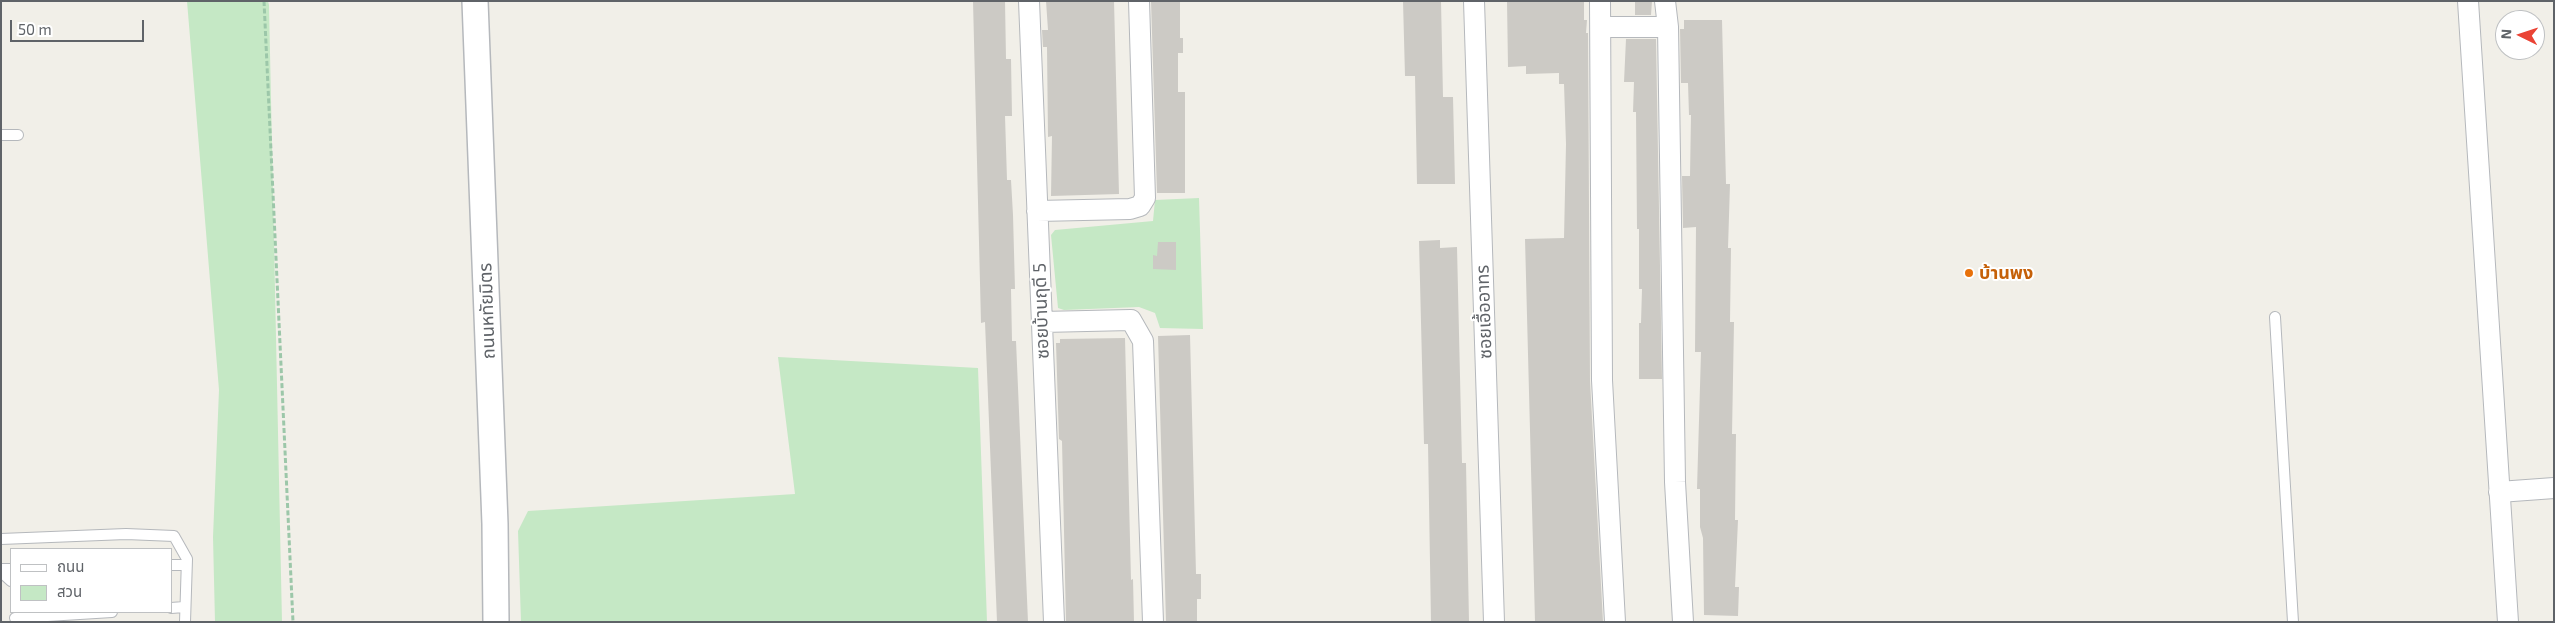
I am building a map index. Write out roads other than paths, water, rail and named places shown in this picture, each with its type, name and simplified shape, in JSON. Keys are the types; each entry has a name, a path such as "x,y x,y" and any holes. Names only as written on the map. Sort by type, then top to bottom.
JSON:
{"street":[{"name":"ถนนหทัยมิตร","path":"475,1 495,524 496,622"},
{"name":"ซอยบ้านฤดี 5","path":"1028,1 1054,622"},
{"path":"1037,211 1130,209 1140,206 1145,198 1139,1"},
{"name":"ซอยเอื้ออาทร","path":"1474,1 1494,622"},
{"path":"1600,1 1602,27 1602,380 1615,622"},
{"path":"1665,1 1668,27 1675,482 1683,622"},
{"path":"2468,1 2508,622"},
{"path":"1602,27 1668,27"},
{"path":"1042,322 1131,320 1143,341 1153,622"},
{"path":"2499,492 2554,488"}],"lane":[{"path":"1,136 18,135"},
{"path":"2275,317 2293,622"},
{"path":"1,539 126,534 174,536 187,559 185,622"},
{"path":"172,565 186,565"},
{"path":"1,570 10,580"},
{"path":"172,608 184,607"},
{"path":"14,617 92,613"}],"place":[{"name":"บ้านพง","path":"1969,273"}]}
